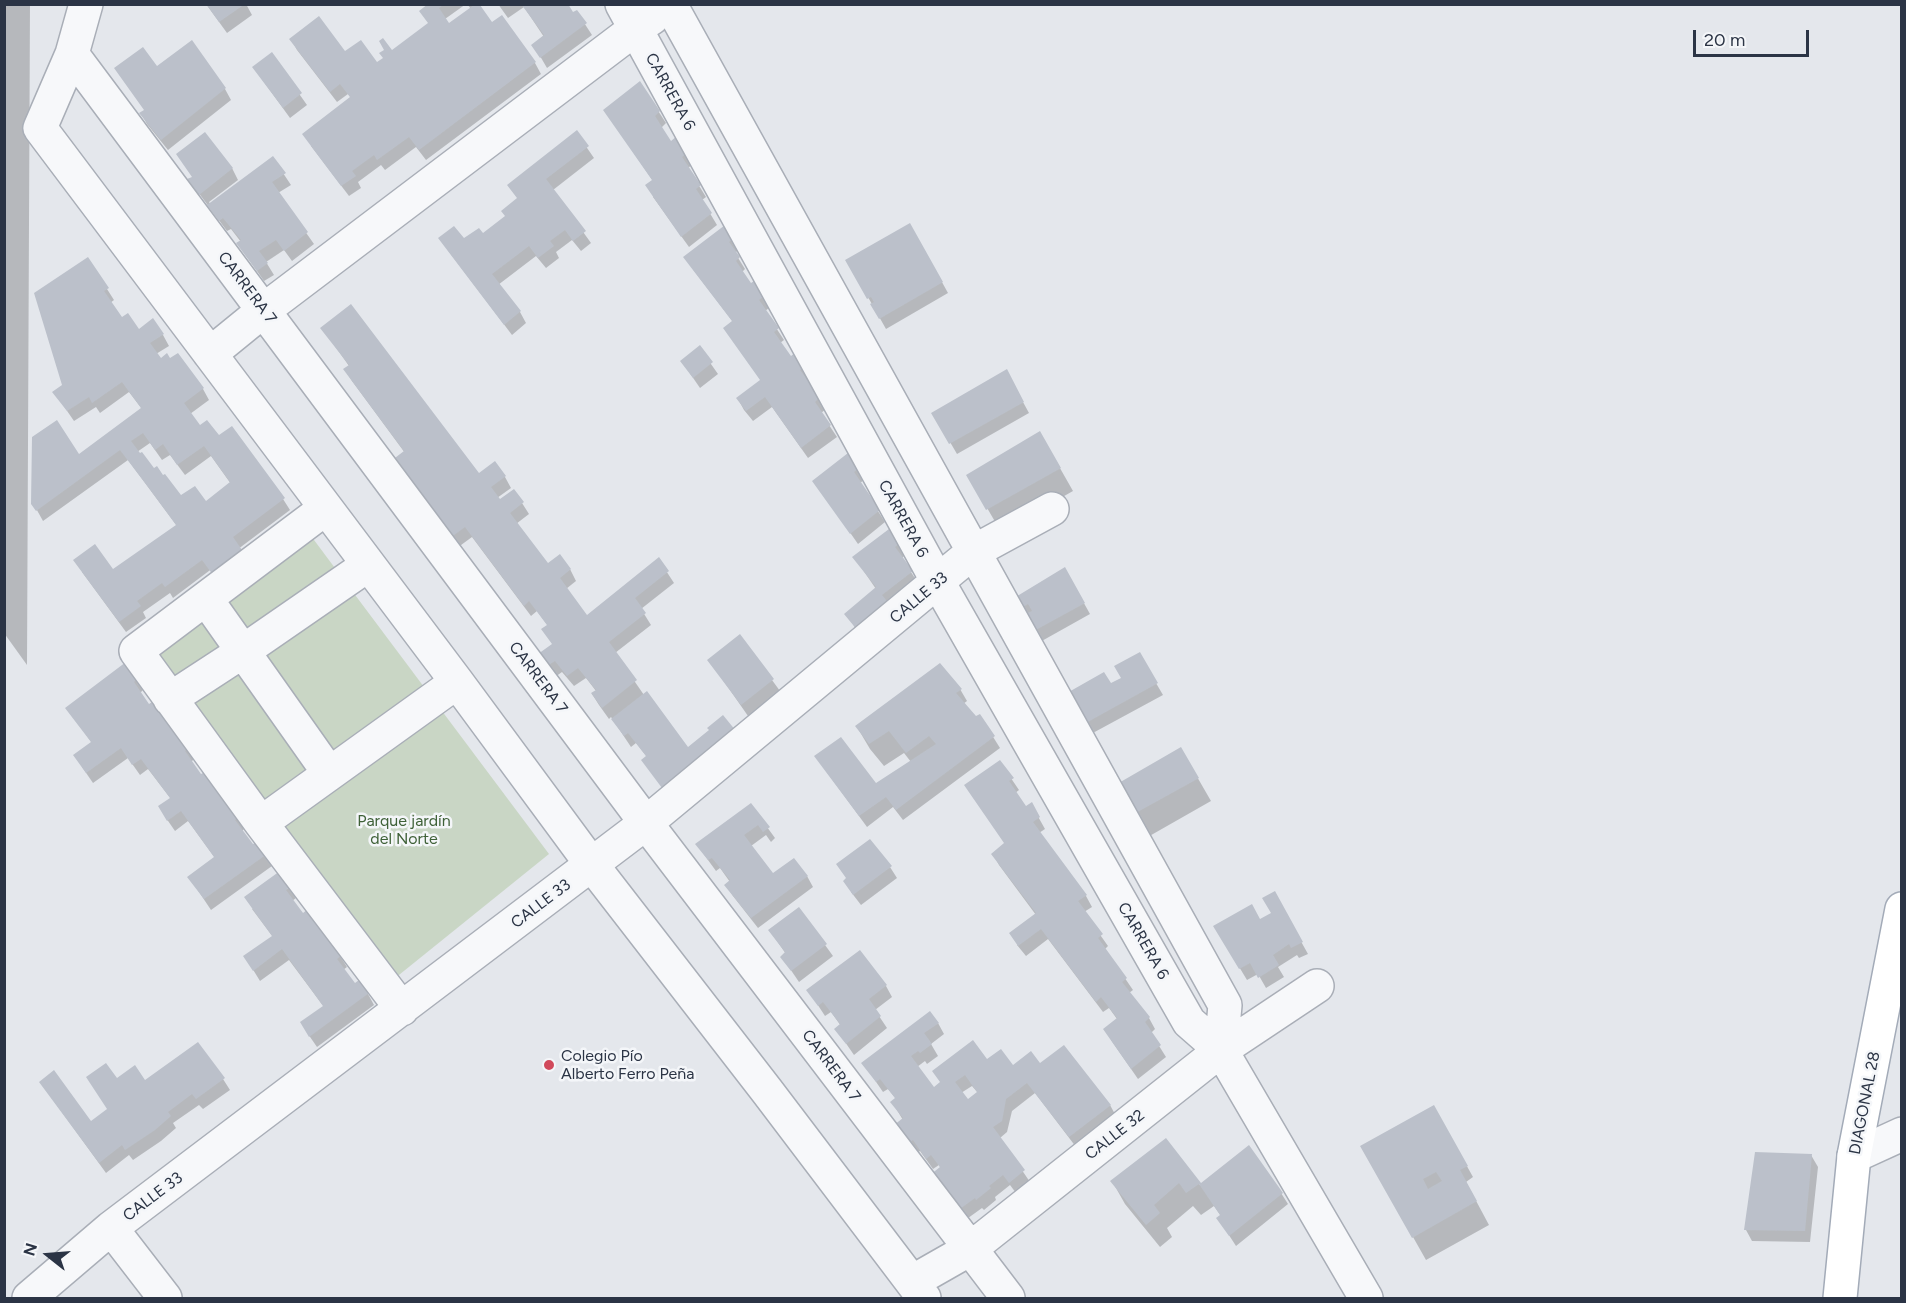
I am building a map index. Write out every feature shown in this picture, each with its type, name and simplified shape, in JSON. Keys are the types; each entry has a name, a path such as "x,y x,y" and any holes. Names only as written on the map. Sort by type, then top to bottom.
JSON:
{"main road":[{"name":"DIAGONAL 28","path":"1840,1299 1854,1156 1902,909"}],"street":[{"path":"86,4 72,54 40,128 592,865 918,1290"},
{"path":"210,354 628,16 671,5 1225,1005 1221,1050"},
{"name":"CARRERA 6","path":"628,16 938,582 1189,1022 1221,1050 1366,1299"},
{"name":"CARRERA 7","path":"72,54 646,823 1008,1299"},
{"path":"326,508 136,651 261,823 402,1009"},
{"name":"CALLE 33","path":"29,1299 111,1228 646,823 974,552 1052,509"},
{"path":"170,699 368,565"},
{"path":"206,599 329,773"},
{"path":"261,823 457,682"},
{"name":"CALLE 32","path":"918,1290 1221,1050 1317,986"},
{"path":"1854,1156 1902,1134"},
{"path":"111,1228 165,1299"}],"green space":[{"name":"Parque jardín del Norte","path":"308,532 549,854 389,983 148,652"}],"building":[{"path":"206,4 245,4 219,22"},
{"path":"428,4 444,4 439,8 449,23 474,5 480,5 492,22 502,15 536,62 419,150 409,137 377,160 374,155 352,171 356,176 341,186 302,134 350,97 340,84 330,92 289,39 319,16 345,51 361,40 377,62 383,58 379,53 384,50 379,41 383,38 392,50 428,23 419,11"},
{"path":"521,4 568,4 573,12 577,10 587,23 540,58 531,45 544,35"},
{"path":"192,40 226,88 161,140 139,113 144,110 114,68 143,47 157,66"},
{"path":"272,52 302,93 283,108 252,67"},
{"path":"640,81 660,111 655,116 671,141 677,136 688,152 682,157 701,185 696,189 712,213 681,237 645,185 652,180 603,110"},
{"path":"577,130 589,146 546,179 586,231 573,241 565,230 550,241 554,246 538,258 529,246 492,274 521,311 504,325 438,238 454,226 464,238 479,228 483,233 505,216 501,211 517,198 507,185"},
{"path":"205,132 233,168 199,195 187,179 192,177 176,154"},
{"path":"273,156 286,173 272,182 308,232 284,251 276,240 259,251 268,263 257,271 236,243 241,240 223,218 219,221 207,205"},
{"path":"729,222 738,234 729,242 740,257 736,261 751,283 757,279 768,293 759,300 779,328 774,332 791,356 797,351 807,364 800,370 820,397 815,402 831,425 801,448 765,397 746,411 736,398 760,380 723,328 732,321 683,257"},
{"path":"910,223 943,282 879,319 870,304 874,302 871,297 867,299 845,260"},
{"path":"88,257 109,288 104,291 122,317 128,313 139,329 153,318 164,334 150,343 161,358 167,353 170,358 178,353 204,388 184,403 200,425 207,420 219,435 232,426 285,498 233,537 244,553 213,575 202,560 165,587 162,583 137,601 141,606 119,622 73,560 95,544 113,569 176,525 120,450 36,511 31,504 32,437 57,420 79,454 141,408 122,382 92,403 89,397 67,411 52,392 62,385 34,293","holes":["143,433 155,450 163,444 177,465 204,446 230,482 206,501 195,486 181,495 165,474 163,475 157,466 154,468 131,441"]},
{"path":"351,304 479,473 495,461 506,476 491,487 500,499 514,489 524,502 510,513 548,563 560,554 571,569 560,578 587,615 659,557 669,571 635,598 646,613 609,642 637,680 602,708 591,693 596,690 578,668 567,676 555,661 547,666 538,654 552,644 541,629 547,625 529,601 524,606 465,527 450,538 391,461 404,451 343,369 349,365 320,328"},
{"path":"700,345 713,362 693,378 680,361"},
{"path":"1007,369 1024,402 949,444 931,413"},
{"path":"1040,431 1061,468 986,510 966,475"},
{"path":"848,453 859,468 854,472 880,510 850,534 812,481"},
{"path":"889,529 900,543 895,547 913,571 882,595 893,609 858,631 844,614 876,587 852,557"},
{"path":"1065,567 1085,603 1032,632 1023,615 1032,611 1031,609 1028,604 1019,609 1014,598"},
{"path":"740,634 774,679 741,705 707,660"},
{"path":"1140,652 1158,683 1084,724 1067,693 1104,672 1111,683 1121,678 1114,666"},
{"path":"126,662 138,678 134,682 149,704 155,700 189,747 185,751 201,774 207,771 239,817 235,820 253,844 258,841 267,854 204,899 187,877 214,857 181,811 167,821 158,806 170,798 141,759 132,765 121,748 86,773 73,755 91,742 65,708"},
{"path":"940,663 962,689 956,693 976,716 980,714 995,736 896,810 886,797 859,816 814,756 841,737 876,783 936,744 929,736 906,753 889,731 869,744 855,726"},
{"path":"647,691 688,747 723,715 736,731 662,788 641,760 646,756 628,733 624,736 611,719"},
{"path":"1181,747 1199,778 1132,815 1117,784"},
{"path":"1000,760 1014,778 1009,781 1026,806 1032,802 1040,817 1033,822 1087,895 1078,901 1103,934 1098,938 1127,978 1122,982 1150,1017 1145,1022 1161,1045 1131,1069 1103,1029 1117,1018 1101,997 1096,1002 1041,929 1018,946 1009,933 1036,913 991,854 1004,843 964,785"},
{"path":"751,803 770,827 763,832 758,825 744,835 773,873 794,858 808,876 751,918 724,885 730,880 712,858 708,860 695,844"},
{"path":"870,839 892,866 853,895 843,881 846,878 836,864"},
{"path":"280,871 291,886 286,890 303,913 308,909 342,955 337,959 355,983 359,980 369,993 309,1037 300,1022 323,1006 282,949 253,971 243,956 272,936 244,897"},
{"path":"1275,891 1303,942 1291,948 1289,944 1273,955 1279,965 1258,978 1250,963 1239,969 1213,926 1252,904 1260,919 1271,913 1262,898"},
{"path":"799,907 827,944 791,971 780,957 785,952 768,930"},
{"path":"860,950 887,985 869,999 881,1016 846,1044 834,1029 840,1024 823,1002 818,1006 806,990"},
{"path":"930,1011 939,1023 924,1033 932,1044 920,1053 918,1051 911,1056 934,1087 940,1082 932,1071 973,1040 987,1059 1001,1049 1013,1065 1031,1051 1040,1063 1064,1045 1111,1105 1069,1137 1027,1083 1006,1099 1002,1121 993,1127 1025,1170 1009,1183 1003,1175 976,1200 975,1198 957,1211 930,1175 940,1167 931,1155 926,1159 913,1140 899,1151 885,1132 903,1118 890,1102 895,1098 880,1079 876,1082 861,1063","holes":["965,1075 977,1092 968,1099 955,1082"]},
{"path":"198,1042 225,1078 196,1099 192,1094 168,1112 171,1116 155,1130 125,1150 122,1145 99,1163 39,1082 54,1070 91,1121 107,1109 86,1077 106,1063 117,1078 135,1065 145,1080"},
{"path":"1434,1105 1468,1166 1460,1170 1477,1201 1412,1238 1360,1146","holes":["1436,1172 1442,1181 1428,1189 1423,1179"]},
{"path":"1166,1138 1201,1183 1249,1145 1283,1193 1229,1236 1216,1218 1220,1215 1199,1184 1186,1193 1179,1183 1154,1205 1160,1213 1146,1225 1110,1181"},
{"path":"1755,1152 1812,1154 1805,1231 1744,1230"}],"place":[{"name":"Colegio Pío Alberto Ferro Peña","path":"549,1065"}]}
